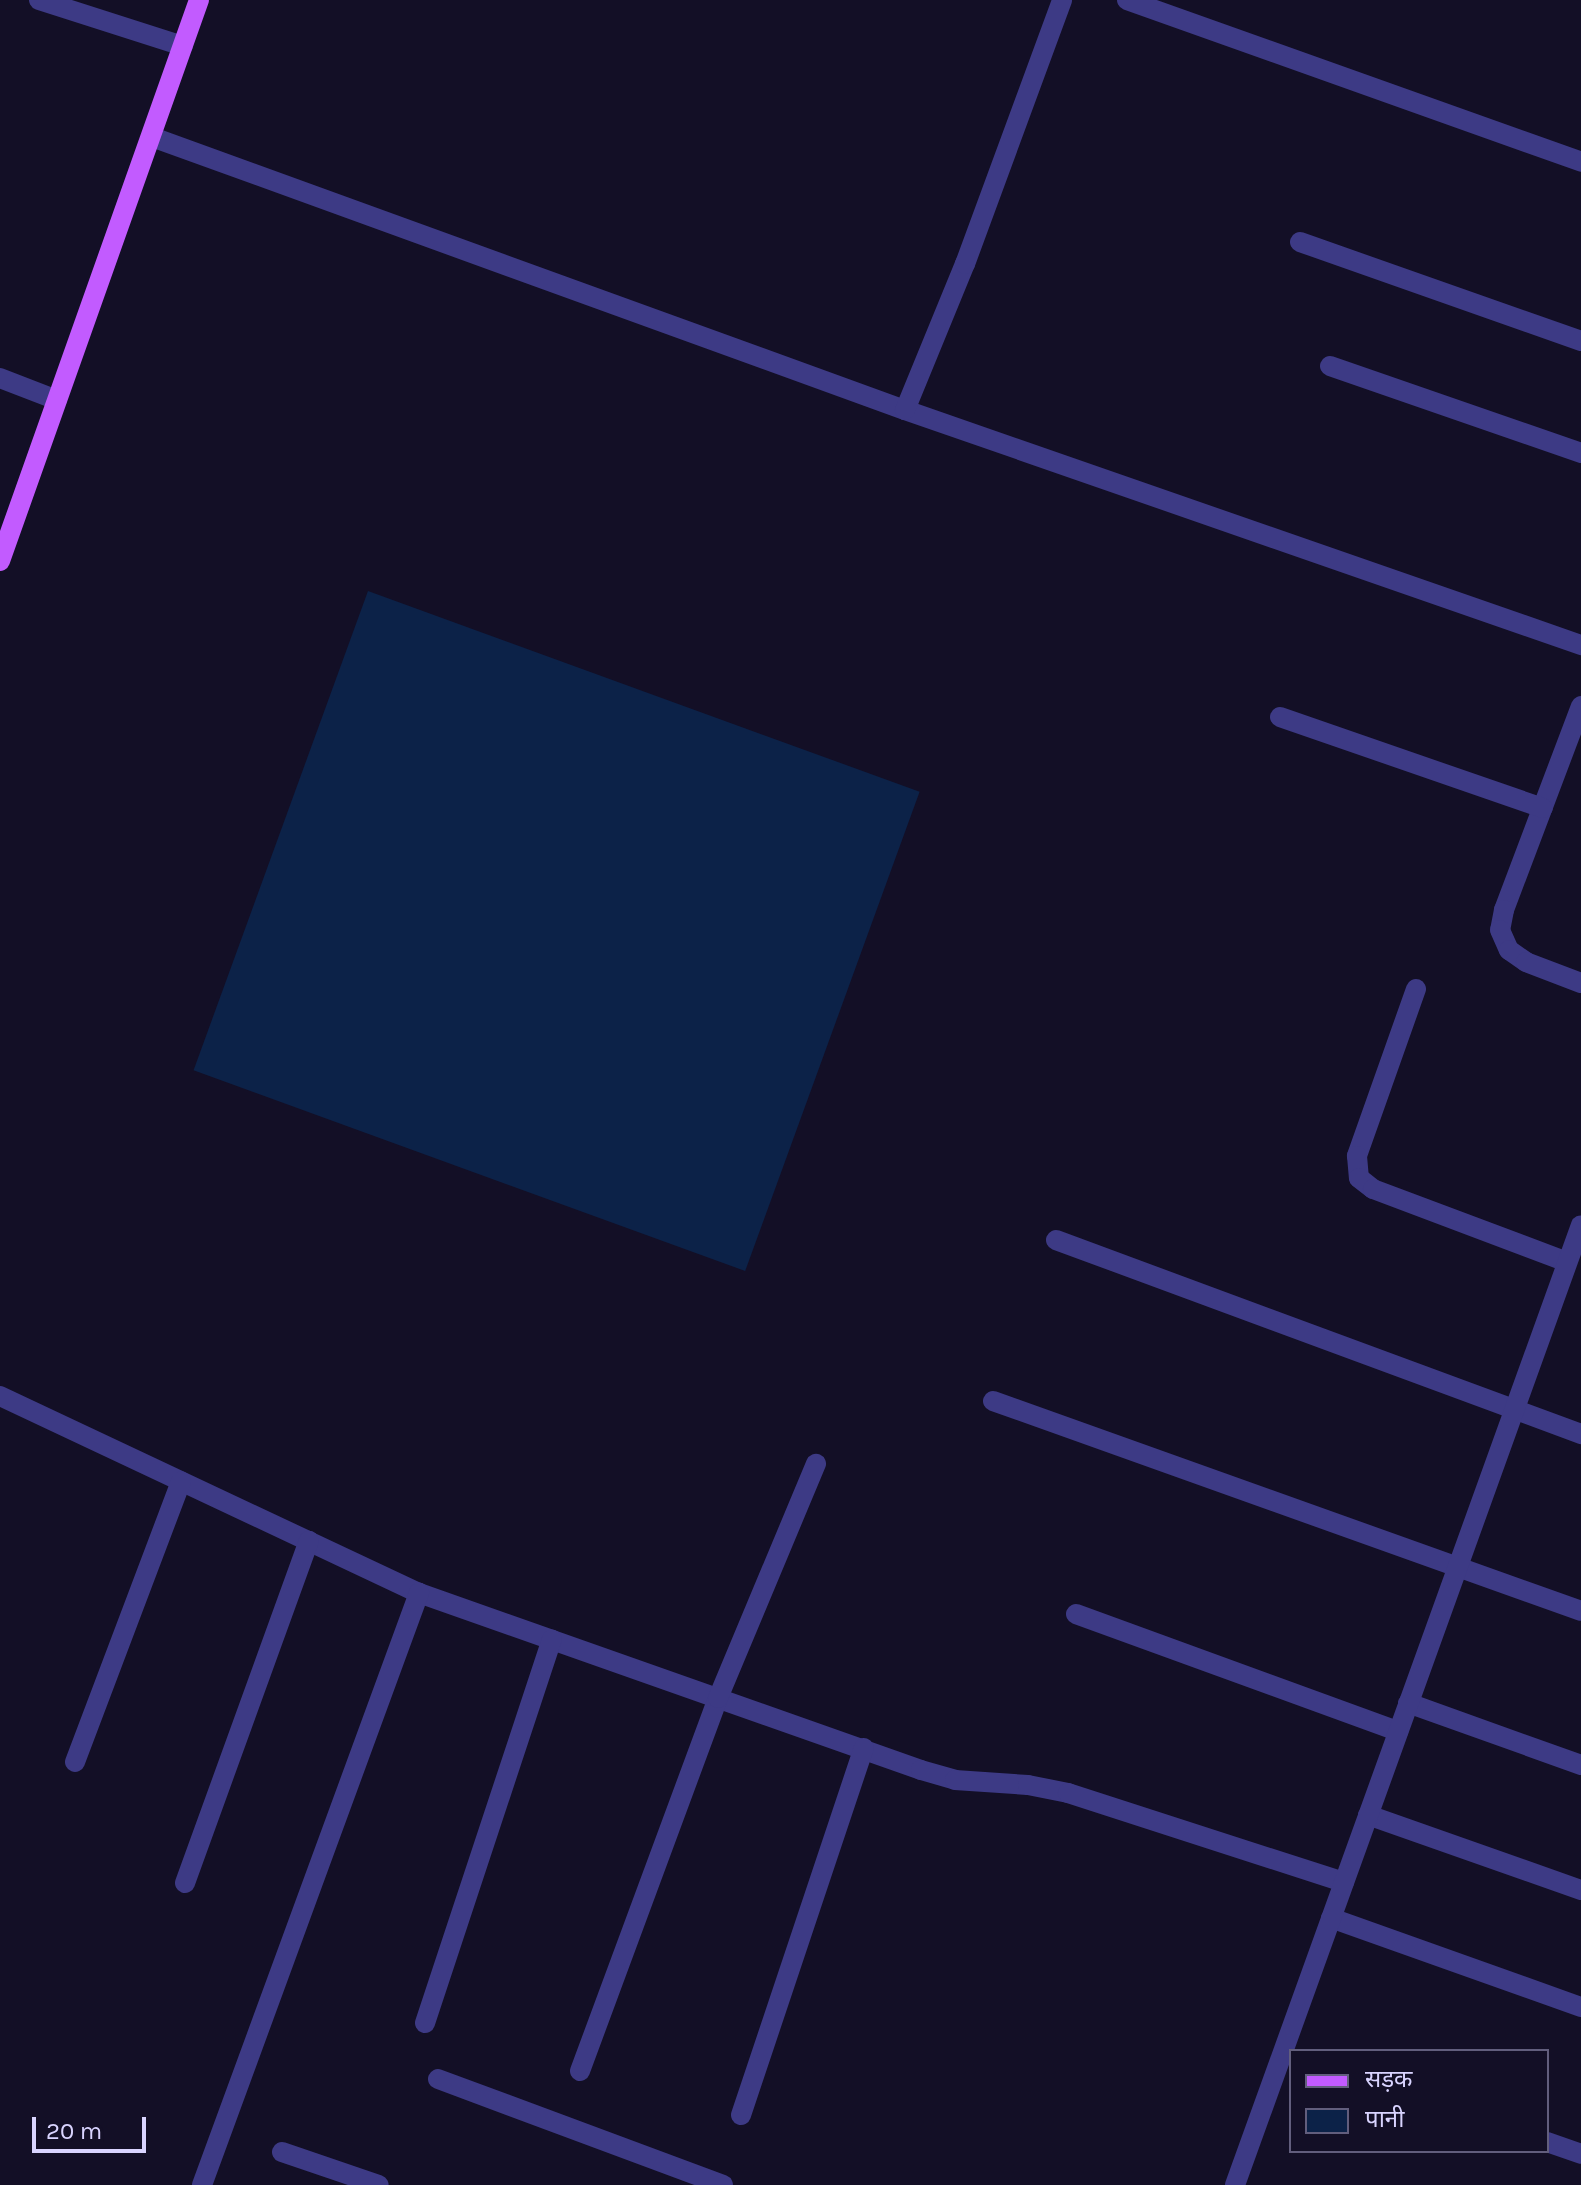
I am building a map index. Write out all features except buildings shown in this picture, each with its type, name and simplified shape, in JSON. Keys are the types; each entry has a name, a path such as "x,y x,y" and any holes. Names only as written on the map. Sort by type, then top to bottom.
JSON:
{"main road":[{"path":"0,561 199,0"}],"street":[{"path":"39,0 183,46"},
{"path":"905,410 965,264 1062,0"},
{"path":"1127,0 1581,162"},
{"path":"152,137 905,410 1581,645"},
{"path":"1300,242 1581,341"},
{"path":"1330,366 1581,453"},
{"path":"0,378 57,400"},
{"path":"1581,706 1504,910 1500,930 1509,950 1526,962 1581,983"},
{"path":"1280,717 1543,808"},
{"path":"1416,989 1357,1156 1359,1178 1373,1189 1567,1262"},
{"path":"1290,2049 1331,1918 1567,1262 1579,1237"},
{"path":"1056,1240 1581,1434"},
{"path":"0,1396 419,1593 955,1780 1028,1785 1068,1793 1344,1882"},
{"path":"993,1401 1581,1611"},
{"path":"580,2071 718,1698 816,1464"},
{"path":"75,1762 181,1481"},
{"path":"185,1883 309,1541"},
{"path":"202,2185 419,1593"},
{"path":"1076,1614 1398,1731"},
{"path":"425,2023 552,1640"},
{"path":"1408,1703 1581,1765"},
{"path":"741,2115 864,1748"},
{"path":"1368,1815 1581,1890"},
{"path":"1331,1918 1581,2007"},
{"path":"1235,2185 1289,2051"},
{"path":"438,2079 723,2185"},
{"path":"1549,2143 1581,2154"},
{"path":"282,2152 379,2185"}],"water":[{"path":"368,591 920,792 745,1271 194,1070"}]}
